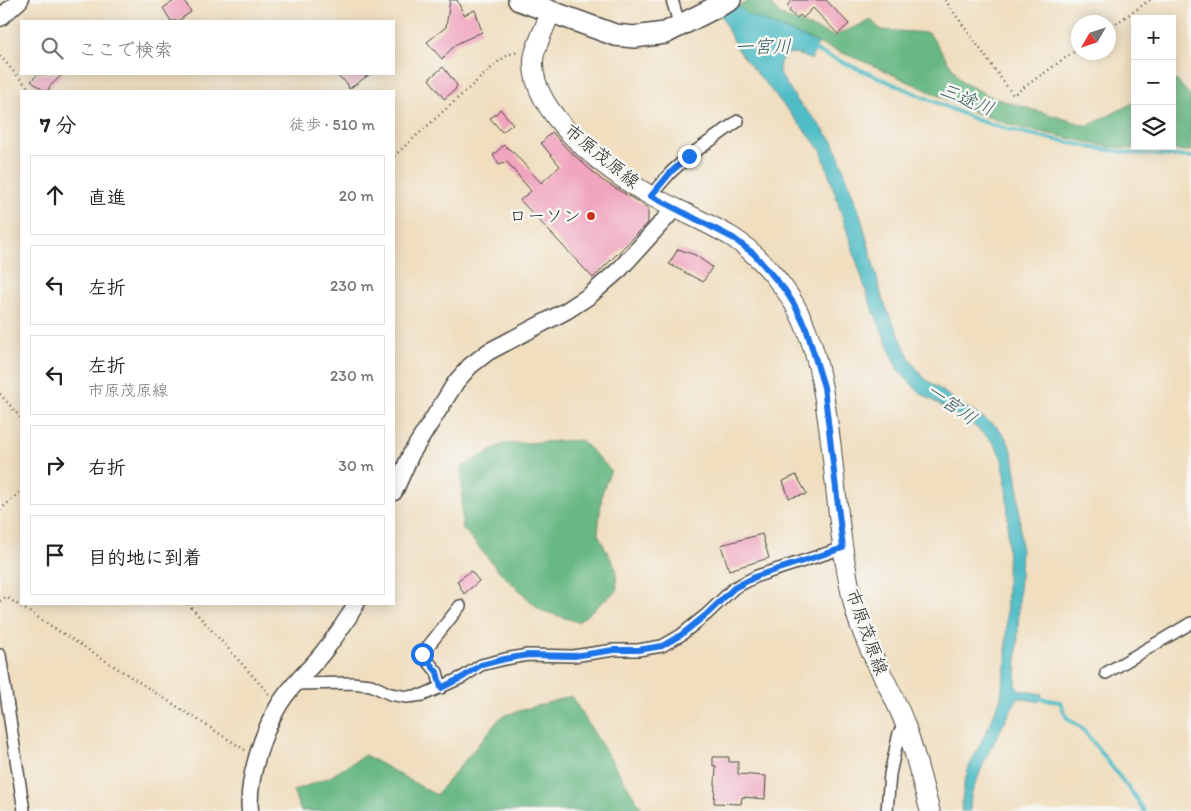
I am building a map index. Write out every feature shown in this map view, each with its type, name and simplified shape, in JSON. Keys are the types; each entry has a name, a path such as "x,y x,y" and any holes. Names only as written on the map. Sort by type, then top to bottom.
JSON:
{"highway":[{"path":"519,0 614,34 634,37 665,33 730,0"}],"main road":[{"name":"市原茂原線","path":"552,11 534,55 535,75 540,93 549,110 588,150 629,182 651,196 733,238 754,254 785,290 806,328 824,387 843,548 855,609 869,646 905,723 930,811"}],"street":[{"path":"0,18 20,0"},
{"path":"672,0 680,26"},
{"path":"651,196 671,172 689,156 738,122"},
{"path":"395,490 411,454 456,382 470,366 488,352 566,311 589,296 620,269 675,208"},
{"path":"295,684 351,683 371,685 390,694 406,696 423,695 463,677 481,665 505,659 528,655 574,656 662,646 681,635 741,584 757,576 843,548"},
{"path":"250,811 249,802 256,757 279,705 322,654 355,605"},
{"path":"441,688 437,672 422,654 460,606"},
{"path":"1106,672 1191,623"},
{"path":"0,655 24,811"},
{"path":"887,811 890,774 899,733 905,723"}],"path":[{"path":"946,0 1013,95 1071,55"},
{"path":"1116,23 1150,0"},
{"path":"395,155 499,61 510,54 521,52 534,55"},
{"path":"0,56 30,90"},
{"path":"0,394 20,417"},
{"path":"0,510 20,492"},
{"path":"0,601 6,597 256,757"},
{"path":"189,605 279,705"}],"green space":[{"path":"751,0 767,0 780,15 834,36 871,20 881,30 929,33 962,82 994,98 1088,126 1131,104 1131,148 1109,147 1014,126 976,113 870,64 757,19 747,14 739,6"},
{"path":"1176,80 1191,96 1191,151 1170,150 1176,150"},
{"path":"581,440 611,470 602,493 598,534 616,569 617,590 578,622 540,610 497,569 462,527 462,467 503,444"},
{"path":"571,696 643,811 301,811 293,791 330,777 365,755 436,795 502,716"}],"water":[{"name":"一宮川","path":"735,0 747,14 818,43 811,60 790,53 780,61 779,73 799,103 834,143 861,217 883,301 911,361 924,378 997,427 1006,438 1013,454 1018,486 1021,545 1016,686 1020,690 1042,694 1039,702 1021,698 1017,699 987,755 971,795 970,811 961,811 964,784 969,767 1001,697 1006,661 1008,514 1005,474 1001,456 993,442 973,425 920,393 898,370 869,300 821,150 745,59 735,45 721,15"}],"building":[{"path":"176,0 184,0 191,12 179,20 170,20 163,8"},
{"path":"450,0 457,0 464,15 475,10 482,32 456,44 442,59 427,42 446,27"},
{"path":"792,0 826,0 849,24 838,34 813,8 803,18 800,15 797,18 789,11 791,9 787,6"},
{"path":"443,67 457,85 455,90 444,99 429,79"},
{"path":"37,75 62,75 48,90 43,90 31,81"},
{"path":"336,75 369,75 349,89 347,83"},
{"path":"500,109 513,124 502,132 490,118"},
{"name":"ローソン","path":"552,132 567,149 602,180 648,208 648,223 593,278 520,200 531,191 507,162 499,165 493,155 504,145 514,153 541,183 560,166 541,143"},
{"path":"678,249 695,255 712,267 703,282 669,264"},
{"path":"796,475 807,494 789,498 783,481"},
{"path":"762,534 769,558 729,570 721,545"},
{"path":"471,571 479,581 464,594 457,581"},
{"path":"713,757 729,757 729,762 738,762 738,774 766,776 765,799 742,797 741,804 714,803 716,766 713,766"}],"waterway":[{"name":"三途川","path":"812,49 977,120 1011,130 1095,148 1131,153 1191,157"},
{"path":"1037,698 1060,702 1067,718 1082,728 1144,811"}],"place":[{"name":"ローソン","path":"591,216"}],"route":[{"path":"422,654 437,672 441,688 481,665 505,659 528,655 552,654 574,656 662,646 681,635 707,614 734,588 757,576 843,548 824,387 806,328 795,306 785,290 754,254 733,238 651,196 671,172 689,156"}]}
